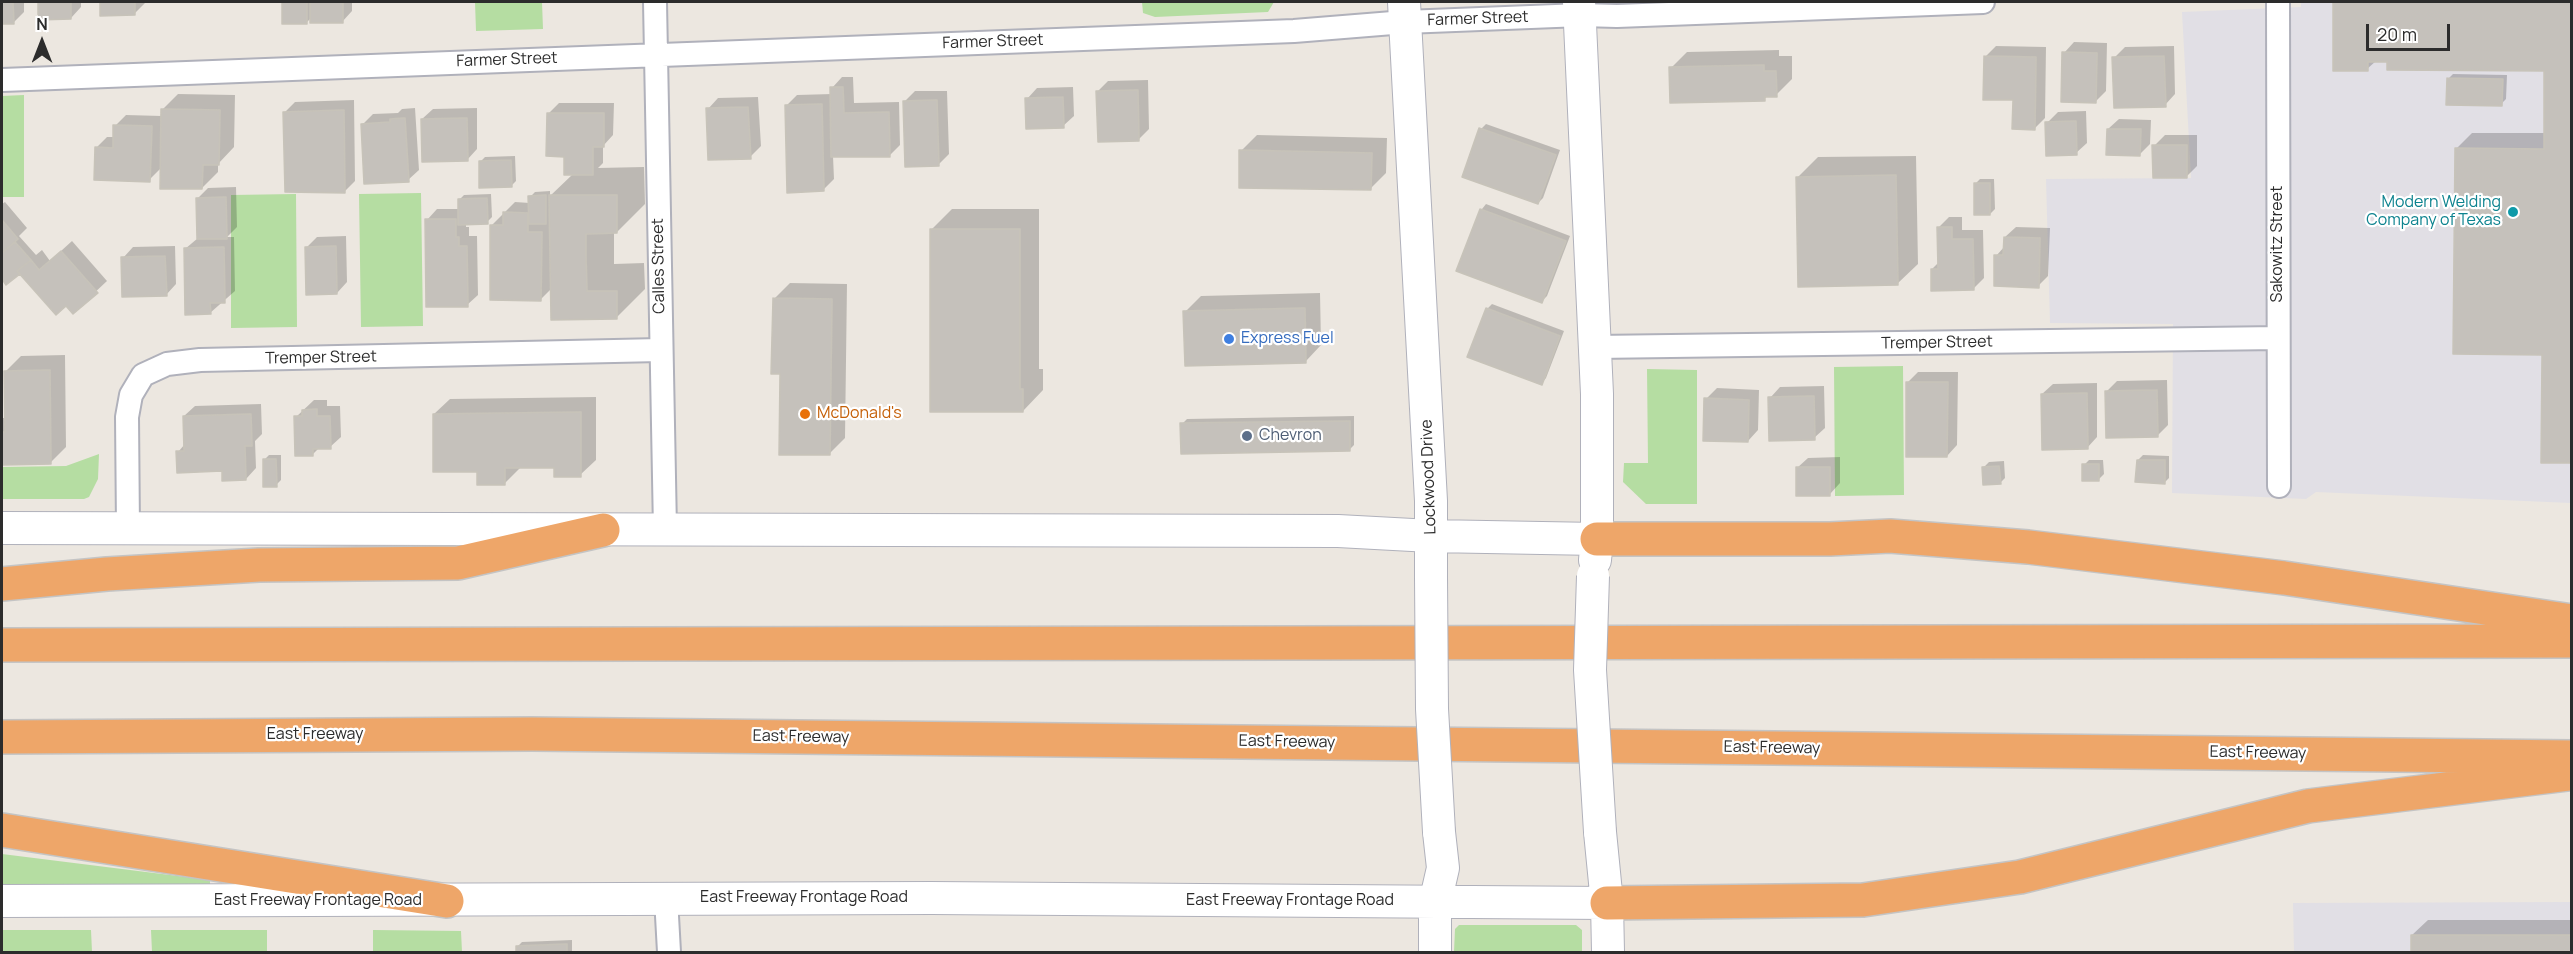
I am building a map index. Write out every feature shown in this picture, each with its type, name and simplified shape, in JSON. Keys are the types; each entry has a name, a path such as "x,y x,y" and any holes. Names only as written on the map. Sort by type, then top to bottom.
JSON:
{"highway":[{"path":"2,584 107,574 259,565 458,563 603,530"},
{"path":"1597,539 1830,539 1890,536 2005,545 2284,578 2571,621"},
{"path":"2,645 2571,641"},
{"name":"East Freeway","path":"2,737 532,734 2571,757"},
{"path":"1607,903 1863,900 2020,877 2308,806 2571,774"},
{"path":"2,830 447,901"}],"main road":[{"path":"1580,8 1595,347 1597,539 1593,576 1590,670 1600,832 1607,903 1608,952"},
{"name":"Lockwood Drive","path":"1404,12 1431,536 1433,719 1443,868 1435,903 1435,952"},
{"path":"2,528 1338,531 1431,536 1597,539"},
{"name":"East Freeway Frontage Road","path":"2,901 447,901 666,898 1607,903"}],"street":[{"name":"Calles Street","path":"655,2 665,530"},
{"name":"Farmer Street","path":"2,80 1294,31 1404,12 1580,8 1617,16 1983,2"},
{"name":"Sakowitz Street","path":"2278,2 2279,486"},
{"name":"Tremper Street","path":"1595,347 2278,338"},
{"name":"Tremper Street","path":"128,529 127,417 131,395 143,375 167,364 200,360 660,350"},
{"path":"666,898 669,952"}],"shaded area":[{"path":"2301,2 2571,2 2571,503 2316,492 2306,499 2172,493 2173,324 2050,323 2046,179 2191,178 2182,12 2301,7"},
{"path":"2571,902 2571,952 2294,952 2293,903"}],"green space":[{"path":"475,2 542,2 543,29 476,31"},
{"path":"1142,2 1274,2 1268,12 1155,17 1143,13"},
{"path":"24,95 24,197 2,197 2,96"},
{"path":"421,193 423,326 361,327 359,194"},
{"path":"296,194 297,327 231,328 231,195"},
{"path":"1903,366 1904,495 1835,496 1834,367"},
{"path":"1647,369 1697,370 1697,504 1646,504 1623,482 1624,463 1648,463"},
{"path":"99,454 98,479 89,497 84,499 2,499 2,467 66,466"},
{"path":"2,854 210,880 210,886 2,886"},
{"path":"1459,925 1576,925 1582,930 1582,952 1454,952 1455,929"},
{"path":"2,930 91,930 92,952 2,952"},
{"path":"151,930 267,930 267,952 152,952"},
{"path":"373,930 461,931 462,952 373,952"}],"building":[{"path":"2,2 13,2 14,24 2,24"},
{"path":"38,2 71,2 71,19 38,20"},
{"path":"100,2 135,2 135,15 100,16"},
{"path":"282,2 307,2 307,24 282,24"},
{"path":"310,2 343,2 343,23 310,23"},
{"name":"Modern Welding Company of Texas","path":"2333,2 2572,2 2572,463 2541,463 2542,355 2453,354 2455,148 2544,149 2544,71 2387,70 2387,62 2368,62 2368,71 2333,71"},
{"path":"2062,52 2097,53 2096,103 2061,102"},
{"path":"1984,56 2036,57 2035,130 2012,129 2013,100 1983,100"},
{"path":"2164,56 2166,107 2114,108 2112,57"},
{"path":"1764,65 1764,71 1776,71 1777,97 1765,97 1765,101 1670,103 1669,67"},
{"path":"2447,78 2503,79 2502,106 2446,105"},
{"path":"830,87 843,87 844,113 889,112 890,157 831,157"},
{"path":"1138,90 1139,141 1098,142 1096,91"},
{"path":"1063,97 1064,128 1026,129 1025,98"},
{"path":"937,100 939,166 905,167 903,101"},
{"path":"822,104 824,191 787,193 785,105"},
{"path":"748,107 751,159 708,160 706,108"},
{"path":"161,109 220,110 219,165 203,165 202,189 160,189"},
{"path":"344,110 345,193 285,192 283,112"},
{"path":"547,113 604,113 604,147 593,147 593,175 564,175 564,157 546,156"},
{"path":"405,118 409,182 364,184 361,124 390,122 390,119"},
{"path":"467,118 468,161 422,162 421,119"},
{"path":"2076,121 2077,155 2046,156 2045,122"},
{"path":"113,125 152,126 150,182 94,180 95,147 113,148"},
{"path":"1479,128 1556,155 1538,204 1462,177"},
{"path":"2107,129 2141,129 2140,156 2106,155"},
{"path":"2152,145 2187,145 2187,178 2153,178"},
{"path":"1239,150 1372,153 1371,190 1239,188"},
{"path":"511,160 512,187 479,188 479,161"},
{"path":"1896,175 1898,285 1798,287 1796,177"},
{"path":"1974,183 1990,183 1990,215 1974,215"},
{"path":"546,195 546,224 529,224 528,196"},
{"path":"549,195 617,195 617,233 586,234 586,256 587,291 617,291 617,319 551,320"},
{"path":"226,197 227,239 197,239 196,198"},
{"path":"487,198 488,224 458,225 458,199"},
{"path":"1480,209 1566,241 1542,303 1456,271"},
{"path":"503,212 528,213 528,232 542,232 541,301 490,300 490,225 503,225"},
{"path":"425,219 456,219 456,237 459,237 459,246 467,246 468,307 426,307"},
{"path":"2,220 18,239 2,253"},
{"path":"1937,227 1952,227 1952,239 1973,239 1974,290 1931,291 1931,269 1938,269"},
{"path":"930,229 1020,229 1020,389 1023,389 1023,412 930,412"},
{"path":"2004,237 2040,238 2039,288 1994,286 1994,255 2003,255"},
{"path":"15,242 31,260 17,271 20,274 6,285 2,279 2,253"},
{"path":"336,246 337,294 306,295 305,247"},
{"path":"224,247 225,303 210,303 211,314 185,315 184,248"},
{"path":"61,251 98,293 73,314 66,306 56,315 17,271 31,260 39,270"},
{"path":"165,256 167,296 122,297 121,257"},
{"name":"McDonald's","path":"773,298 832,299 830,455 779,455 780,374 771,374"},
{"path":"1305,308 1306,363 1185,366 1183,311"},
{"path":"1486,308 1560,336 1542,385 1467,357"},
{"path":"50,370 51,464 2,465 2,432 5,432 4,371"},
{"path":"1906,382 1948,382 1947,457 1906,457"},
{"path":"2157,390 2158,437 2106,438 2105,391"},
{"path":"2087,393 2088,449 2042,450 2041,394"},
{"path":"1814,396 1815,440 1769,441 1768,397"},
{"path":"1704,398 1749,400 1748,442 1703,441"},
{"path":"317,409 317,416 330,416 331,449 313,449 313,456 295,456 294,416 302,416 302,410"},
{"path":"581,412 581,477 554,477 554,468 505,468 505,485 477,485 477,472 433,472 433,414"},
{"path":"251,414 252,446 245,446 246,480 222,481 222,471 177,473 176,451 184,451 183,416"},
{"path":"1350,421 1350,451 1181,454 1180,423"},
{"path":"263,459 276,459 277,487 263,487"},
{"path":"2137,460 2165,460 2165,484 2135,482"},
{"path":"2082,464 2099,464 2099,481 2082,481"},
{"path":"1999,466 2001,484 1983,485 1982,467"},
{"path":"1796,467 1830,467 1830,496 1796,496"},
{"path":"2411,935 2572,935 2572,952 2411,952"},
{"path":"567,944 567,952 516,952 516,946"}],"place":[{"name":"Modern Welding Company of Texas","path":"2513,212"},
{"name":"Express Fuel","path":"1229,339"},
{"name":"McDonald's","path":"805,414"},
{"name":"Chevron","path":"1247,436"}]}
